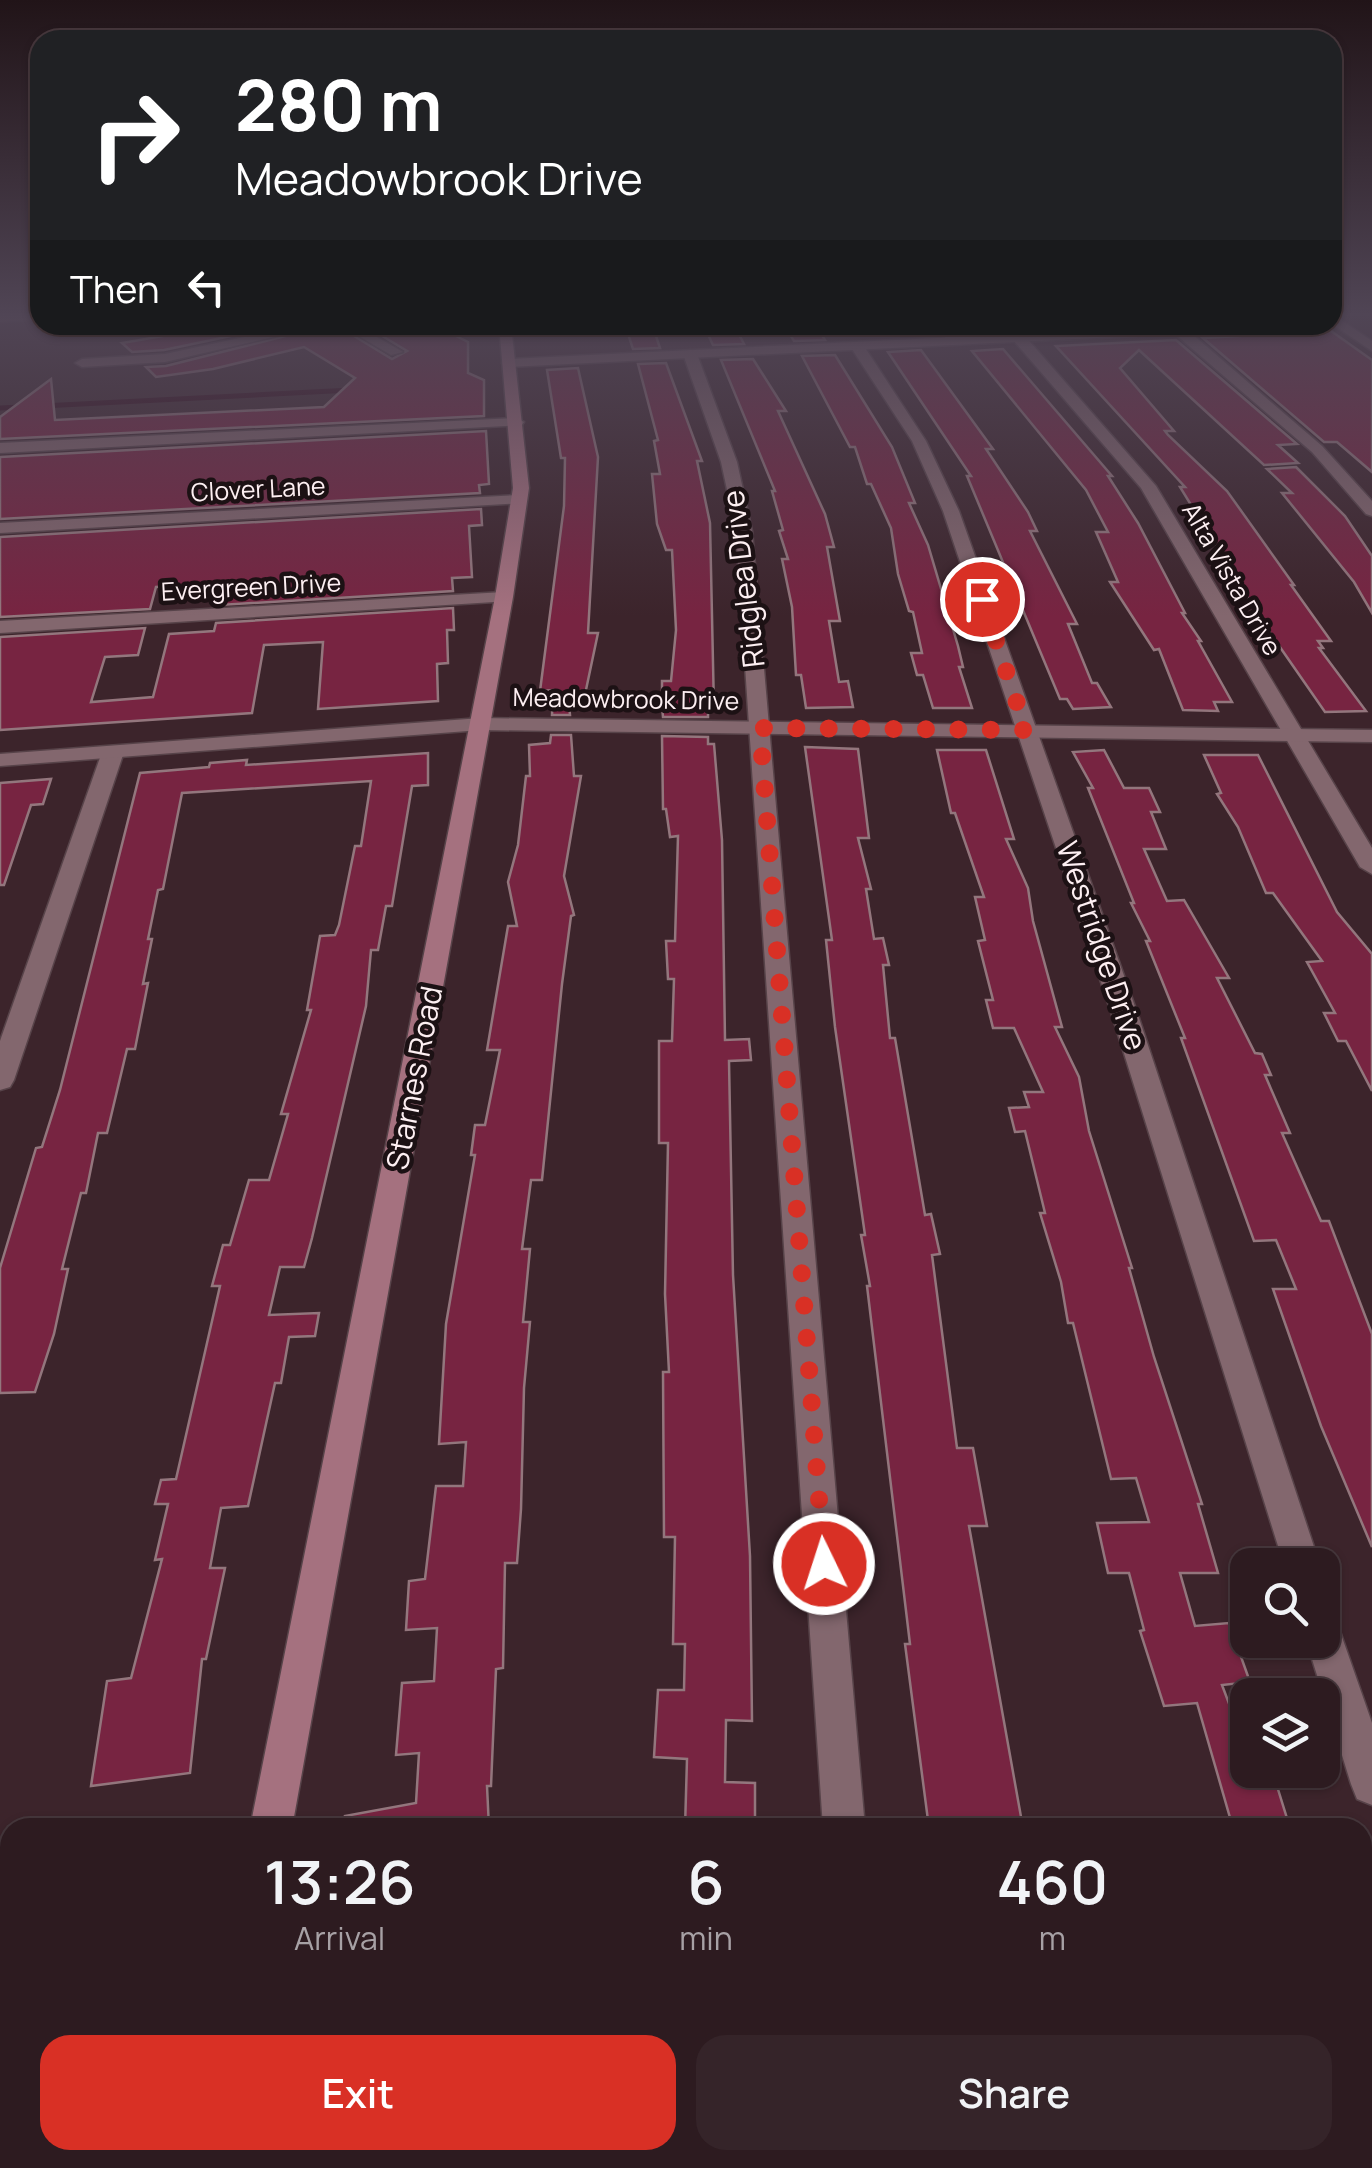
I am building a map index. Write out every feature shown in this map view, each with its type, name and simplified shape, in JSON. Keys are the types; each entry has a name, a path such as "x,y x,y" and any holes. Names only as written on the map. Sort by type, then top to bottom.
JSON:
{"main road":[{"name":"Starnes Road","path":"273,1818 504,596 519,500 516,413"}],"street":[{"name":"Ridglea Drive","path":"713,413 741,516 843,1818"},
{"name":"Westridge Drive","path":"900,413 918,441 951,511 1125,1015 1297,1548"},
{"name":"Alta Vista Drive","path":"1085,413 1148,486 1372,868"},
{"path":"1275,413 1317,450 1372,511"},
{"path":"0,448 517,422"},
{"name":"Clover Lane","path":"0,528 519,500"},
{"name":"Evergreen Drive","path":"0,626 504,596"},
{"name":"Meadowbrook Drive","path":"0,760 481,724 1372,736"},
{"path":"0,1080 113,752"},
{"path":"1331,1658 1372,1784"}],"building":[{"path":"5,413 54,413 55,420 196,413 484,413 0,439 0,417"},
{"path":"554,413 588,413 598,457 588,633 598,633 583,704 569,704 570,715 552,715 553,690 540,691 564,506 565,458 561,458"},
{"path":"651,413 684,413 702,461 697,461 710,523 714,709 708,709 708,717 663,717 662,681 671,681 676,630 672,550 666,550 657,524 652,474 660,474 654,441 658,440"},
{"path":"743,413 779,413 825,514 834,547 827,547 840,621 829,621 839,682 848,681 853,707 806,708 801,675 796,675 792,607 782,559 788,559 779,531 783,530 775,491"},
{"path":"832,413 871,413 892,447 915,503 909,503 928,545 972,708 933,708 923,675 917,675 911,653 922,653 913,612 909,611 898,574 891,528 871,484 867,484 855,447 850,447"},
{"path":"929,413 967,413 993,449 986,449 1028,512 1037,531 1030,531 1077,624 1068,624 1092,683 1097,683 1111,707 1073,709 1067,699 1060,699 967,476 971,476"},
{"path":"1023,413 1058,413 1112,476 1108,476 1138,523 1232,702 1214,702 1218,711 1183,710 1159,649 1154,650 1110,582 1118,582 1096,532 1108,532 1086,490"},
{"path":"1117,413 1159,413 1174,431 1165,431 1168,435 1227,491 1331,641 1318,641 1323,648 1319,648 1366,711 1325,712 1266,627 1180,487 1185,487"},
{"path":"1208,413 1261,413 1297,444 1278,445 1298,463 1264,465"},
{"path":"1290,413 1372,413 1372,472 1337,442 1324,442"},
{"path":"486,431 489,484 479,485 480,493 0,519 0,457"},
{"path":"1296,467 1345,516 1372,556 1372,613 1354,582 1282,493 1292,493 1267,469"},
{"path":"481,509 482,525 469,526 472,577 452,578 453,591 220,605 224,583 156,587 150,609 0,617 0,537"},
{"path":"453,608 454,630 447,630 448,663 437,664 438,701 318,709 323,642 264,645 252,713 0,730 0,637 145,628 138,655 105,657 91,702 153,697 169,634 214,631 216,623"},
{"path":"551,735 571,735 574,776 581,776 564,876 574,915 562,984 542,1180 531,1180 522,1249 530,1249 523,1322 530,1322 521,1509 517,1563 505,1563 503,1668 496,1669 491,1786 487,1786 489,1818 345,1818 416,1803 419,1753 396,1755 402,1683 434,1681 437,1628 406,1630 409,1581 425,1579 436,1486 463,1486 466,1442 439,1444 446,1324 475,1155 471,1155 475,1125 485,1125 500,1050 487,1050 508,926 517,926 508,882 518,845 526,776 530,776 529,745 550,743"},
{"path":"662,736 708,737 708,744 714,744 722,840 725,1040 749,1039 751,1060 729,1061 733,1275 750,1556 752,1721 726,1720 725,1782 755,1783 755,1818 685,1818 687,1759 654,1757 658,1690 684,1690 685,1644 673,1644 675,1537 664,1537 663,1372 669,1372 665,1294 668,1143 659,1143 659,1041 672,1041 674,979 668,979 666,941 675,941 678,836 670,837 663,809"},
{"path":"805,747 858,749 869,838 858,838 871,889 866,889 874,939 883,938 889,965 883,965 890,1038 895,1038 925,1215 931,1214 940,1254 932,1255 957,1448 973,1448 987,1526 969,1526 1021,1818 928,1818 905,1644 910,1644 870,1286 861,1235 865,1235 835,1027 826,940 832,940"},
{"path":"937,750 986,750 1014,839 1006,839 1028,888 1062,1027 1055,1027 1079,1077 1089,1131 1132,1268 1154,1357 1202,1504 1198,1504 1218,1573 1180,1573 1195,1626 1229,1623 1230,1658 1241,1658 1249,1678 1230,1678 1230,1684 1222,1685 1230,1706 1230,1788 1278,1788 1287,1818 1230,1818 1197,1703 1164,1706 1140,1631 1144,1630 1129,1573 1108,1573 1097,1523 1149,1522 1136,1478 1111,1479 1073,1323 1068,1323 1061,1282 1040,1213 1045,1213 1025,1131 1015,1132 1009,1108 1029,1107 1024,1092 1043,1092 1014,1028 993,1028 986,1000 993,1000 978,941 985,940 975,897 984,897 955,813 951,813"},
{"path":"1104,750 1124,788 1149,788 1160,812 1151,812 1166,849 1144,849 1167,901 1184,900 1229,978 1217,978 1255,1053 1262,1054 1271,1075 1265,1075 1290,1133 1282,1133 1321,1221 1329,1221 1372,1334 1372,1547 1321,1426 1273,1289 1296,1289 1276,1240 1254,1241 1181,1038 1185,1038 1146,941 1150,941 1131,903 1088,788 1093,788 1073,752"},
{"path":"428,753 428,785 412,786 392,906 386,906 378,950 371,950 366,1006 304,1267 280,1267 269,1315 319,1313 315,1336 289,1337 281,1383 275,1383 248,1506 221,1508 210,1568 225,1568 206,1659 202,1659 190,1773 91,1786 107,1681 131,1678 162,1559 155,1560 168,1504 155,1504 161,1480 176,1479 220,1286 212,1286 223,1245 230,1245 249,1180 269,1180 288,1114 281,1114 311,1010 307,1010 320,936 335,935 339,925 355,846 361,846 371,781 182,793 163,889 158,890 148,939 152,939 143,984 148,983 135,1049 127,1049 107,1133 98,1133 86,1193 81,1193 62,1269 68,1269 54,1334 35,1392 0,1393 0,1268 36,1148 42,1147 60,1090 140,773 247,760 246,765"},
{"path":"1204,755 1258,755 1337,912 1372,954 1372,1091 1346,1041 1338,1041 1324,1013 1335,1013 1307,962 1322,961 1273,893 1266,893 1238,827 1217,794 1221,793"},
{"path":"51,779 43,804 31,805 4,885 0,885 0,783"}],"route":[{"path":"824,1564 760,728 1026,730 982,599"}]}
